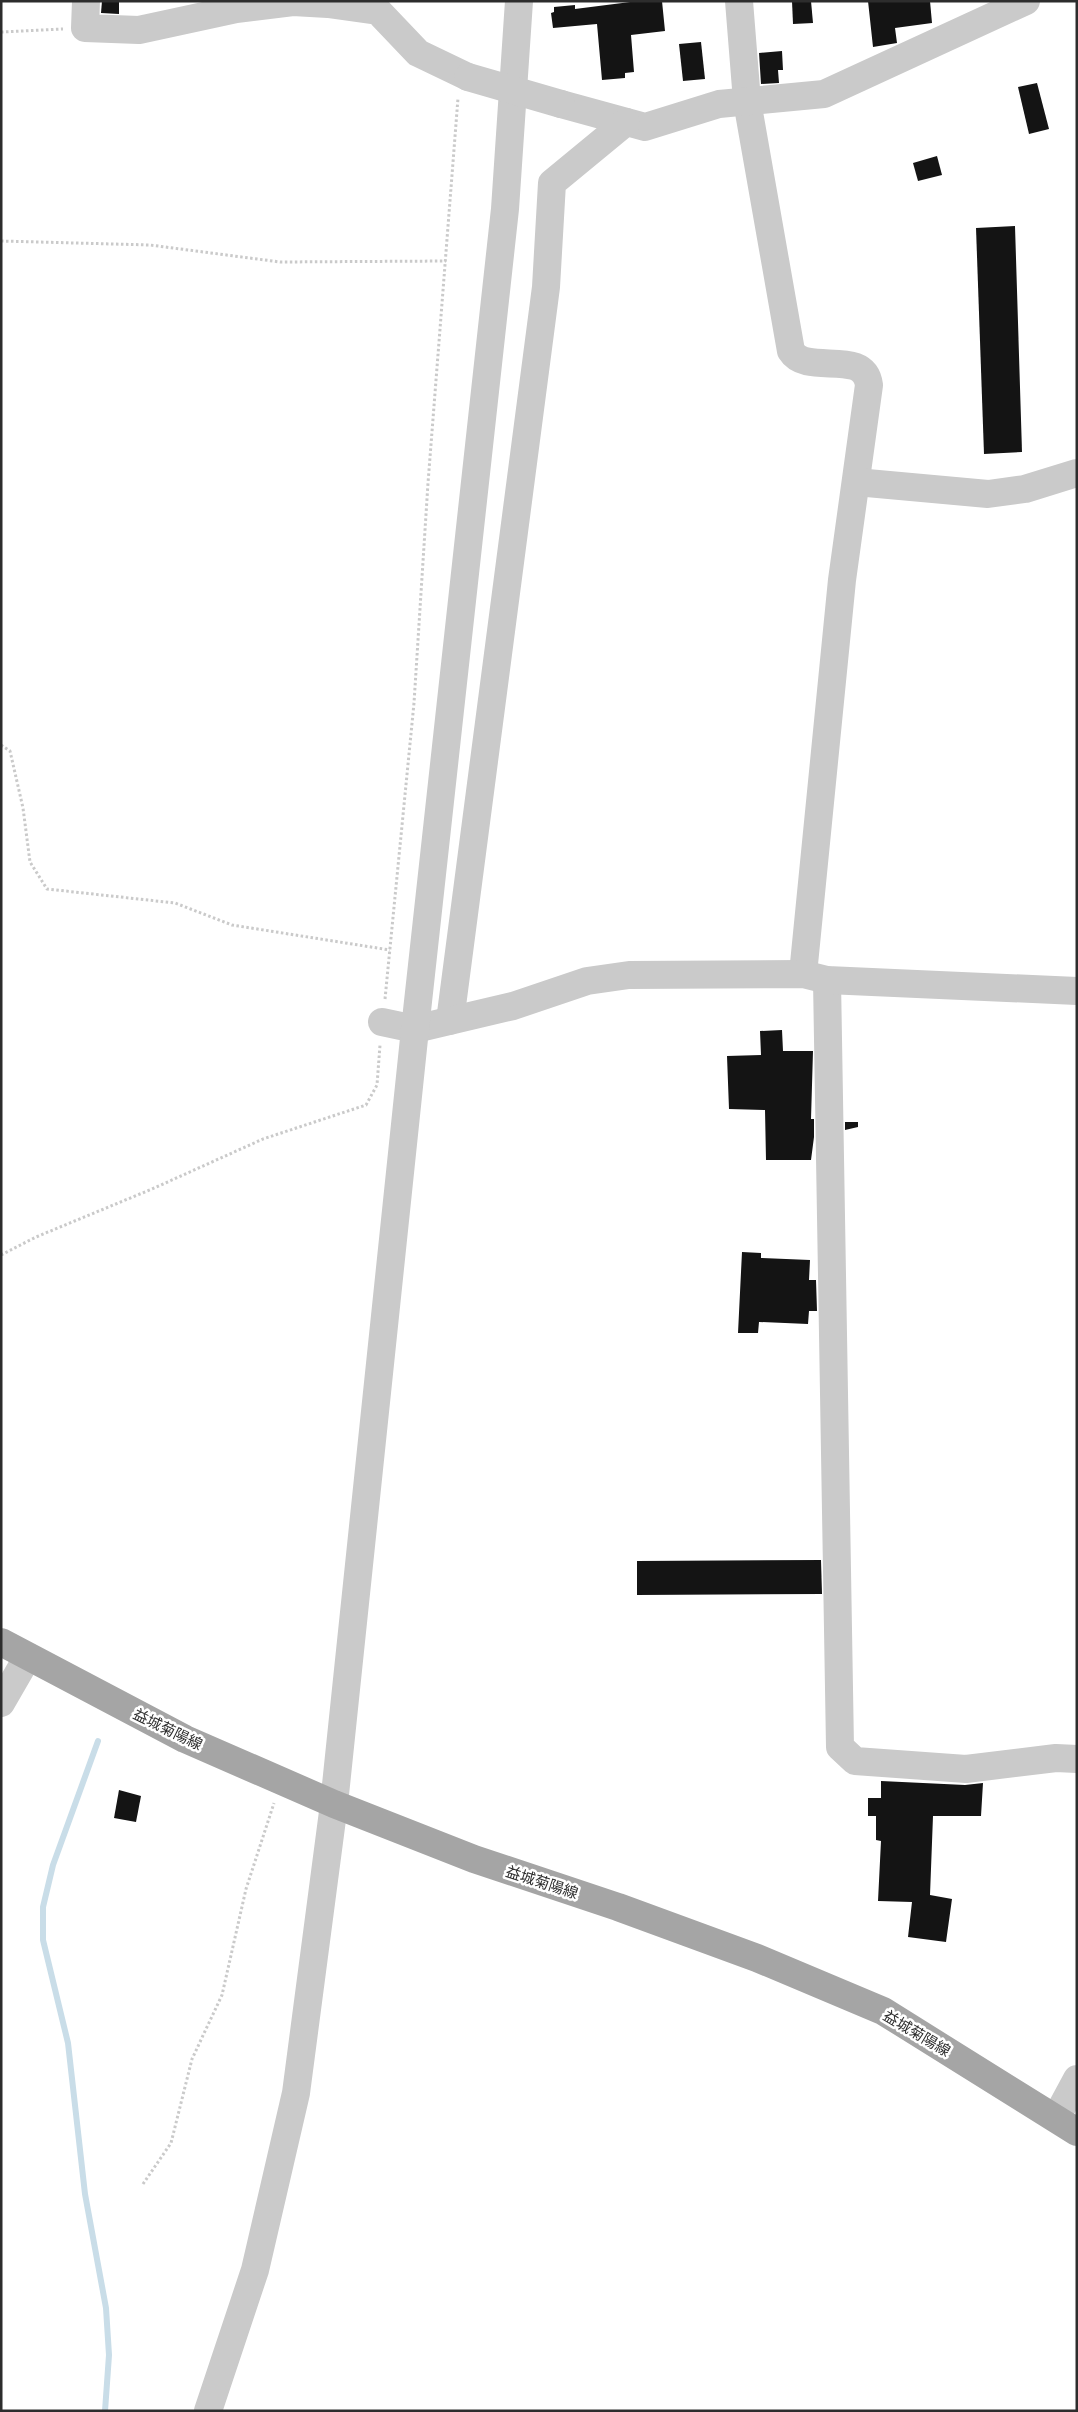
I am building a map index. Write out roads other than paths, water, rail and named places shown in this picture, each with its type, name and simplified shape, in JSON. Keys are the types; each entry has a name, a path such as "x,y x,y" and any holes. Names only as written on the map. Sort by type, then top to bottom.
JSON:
{"main road":[{"name":"益城菊陽線","path":"1,1642 27,1658 185,1739 334,1804 474,1859 757,1958 883,2012 1066,2125"}],"street":[{"path":"86,1 85,28 139,30 236,9 293,2 328,4 378,11 418,53 464,76 645,127 719,104 824,94 1026,1"},
{"path":"208,2411 255,2270 296,2093 334,1804 414,1029 505,209 519,1"},
{"path":"740,1 747,101 791,351 801,360 858,367 868,380 842,580 815,977 840,1748 855,1761 966,1768 1056,1758 1077,1759"},
{"path":"450,1020 546,287 552,184 626,122"},
{"path":"856,482 988,494 1025,489 1077,473"},
{"path":"382,1022 414,1029 513,1006 588,981 629,975 815,977 1077,991"},
{"path":"1,1703 27,1658"},
{"path":"1066,2125 1077,2079"}],"waterway":[{"path":"98,1741 53,1865 43,1907 43,1940 68,2043 85,2194 106,2308 109,2355 105,2411"}]}
